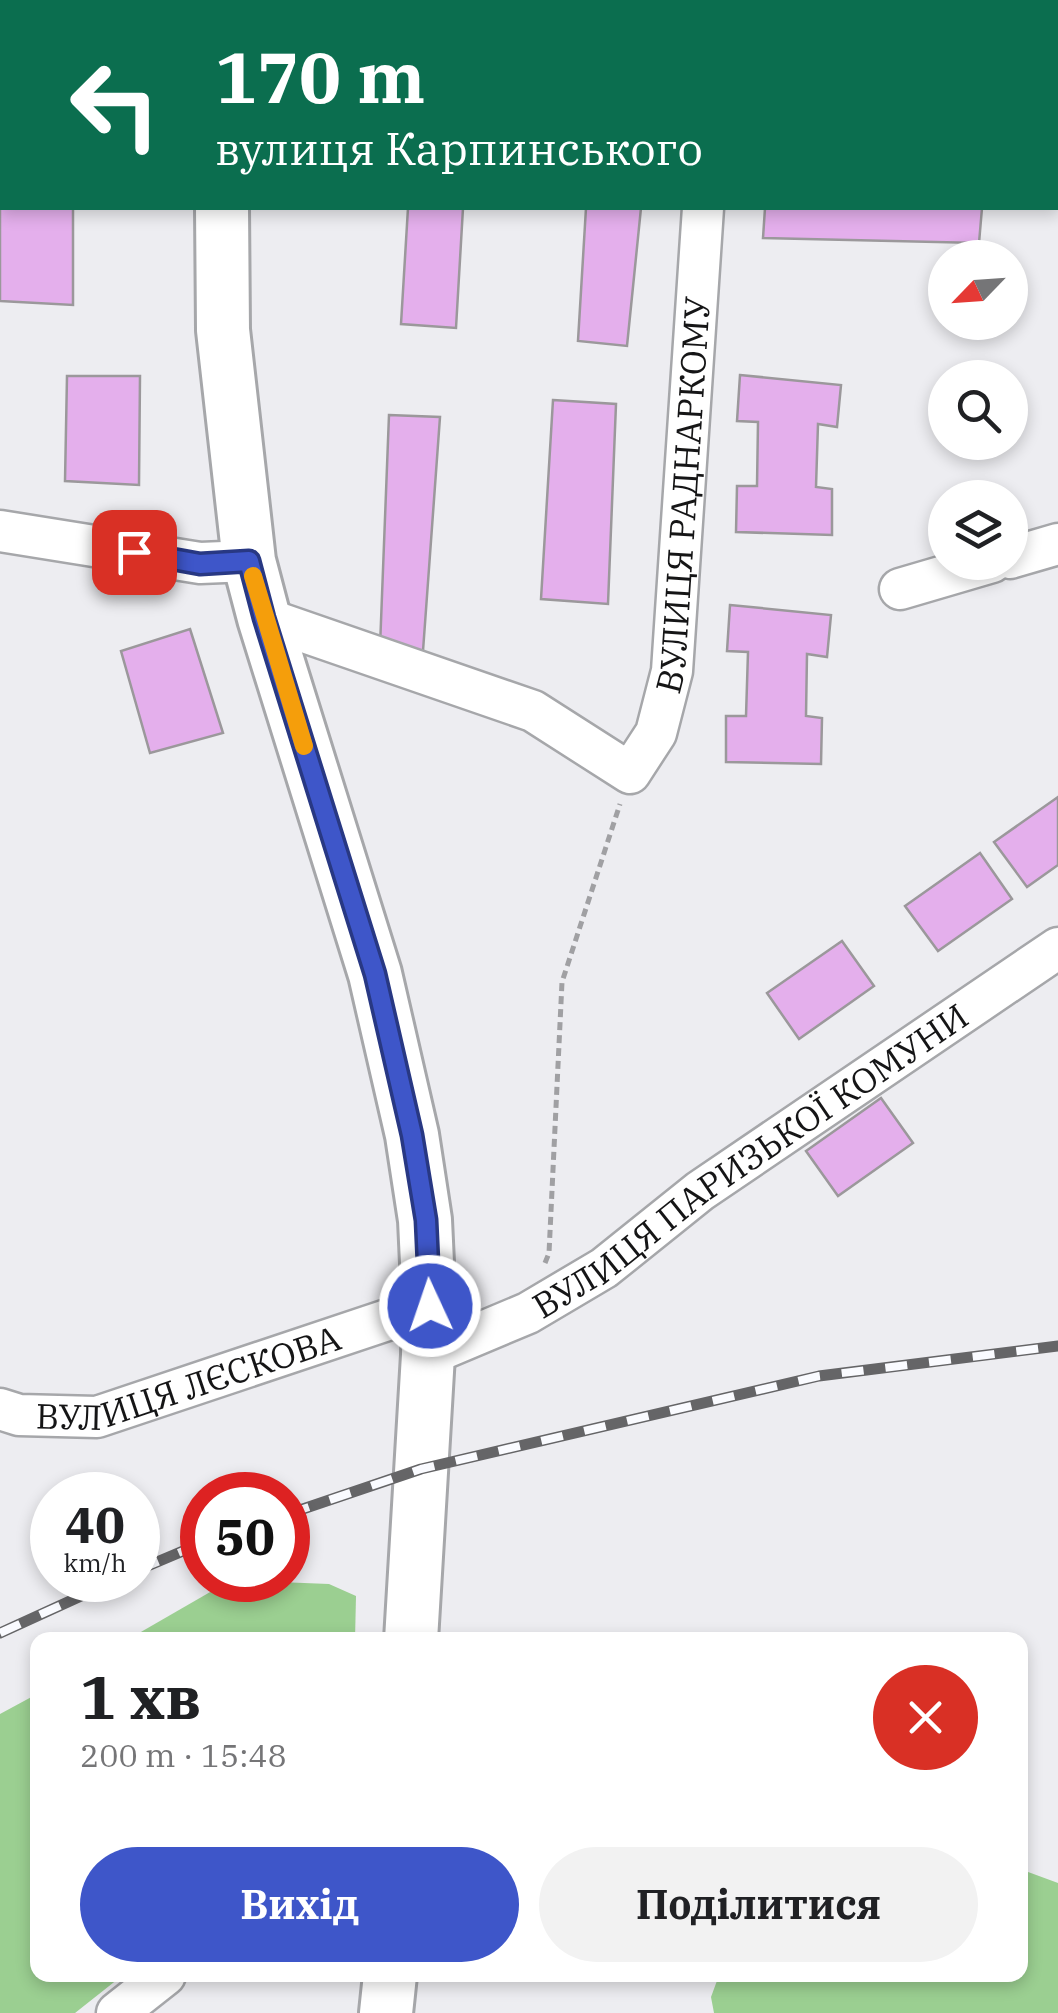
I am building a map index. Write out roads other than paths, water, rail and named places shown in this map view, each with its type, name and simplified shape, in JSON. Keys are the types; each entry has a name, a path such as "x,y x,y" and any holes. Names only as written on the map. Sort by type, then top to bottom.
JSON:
{"main road":[{"path":"222,210 223,330 249,561 375,974 412,1135 426,1220 429,1330 411,1632"},
{"path":"386,2013 389,1982"}],"street":[{"name":"ВУЛИЦЯ РАДНАРКОМУ","path":"264,618 534,711 630,773 656,733 672,671 703,210"},
{"path":"0,531 200,564 249,561"},
{"path":"1028,553 1058,544"},
{"path":"900,589 931,580"},
{"name":"ВУЛИЦЯ ПАРИЗЬКОЇ КОМУНИ","path":"429,1330 528,1313 604,1268 700,1191 1058,948"},
{"name":"ВУЛИЦЯ ЛЄСКОВА","path":"0,1409 19,1415 97,1417 429,1330"},
{"path":"117,2013 156,1982"}],"railway":[{"path":"310,1507 421,1469 819,1376 1058,1346"},
{"path":"160,1561 180,1552"},
{"path":"0,1633 68,1602"}]}
